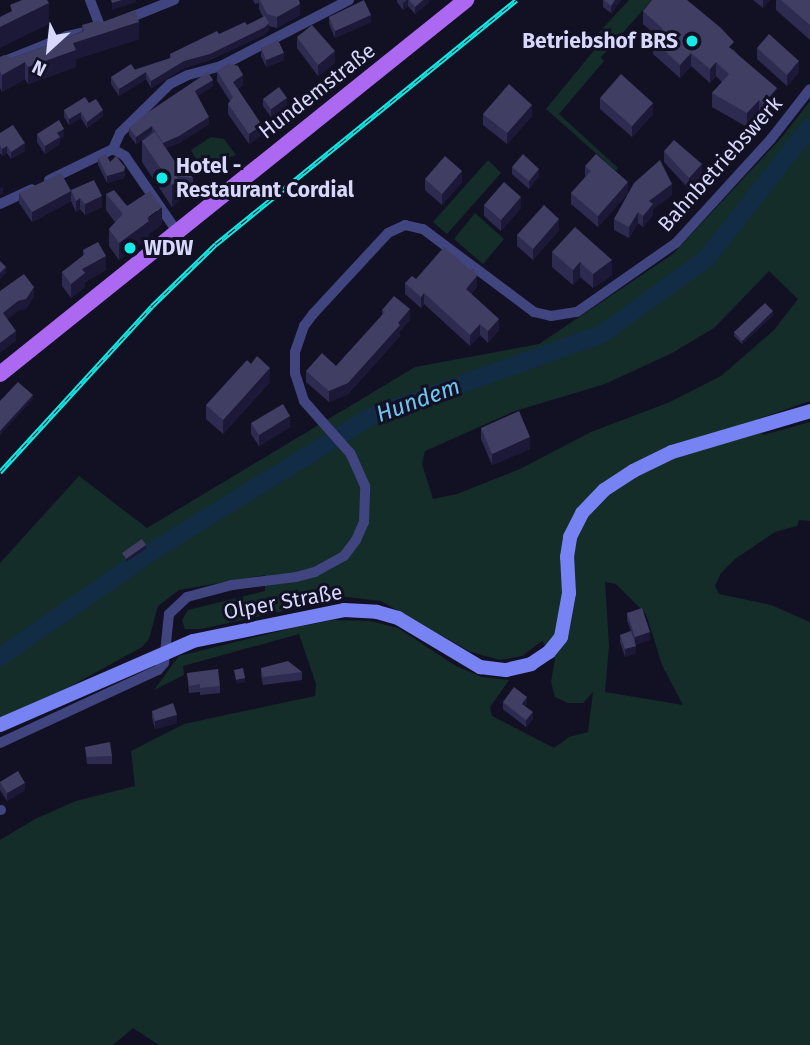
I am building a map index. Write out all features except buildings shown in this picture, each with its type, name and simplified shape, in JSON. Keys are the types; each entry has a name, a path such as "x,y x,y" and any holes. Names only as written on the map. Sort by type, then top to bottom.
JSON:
{"main road":[{"name":"Hundemstraße","path":"0,374 462,1"},
{"name":"Olper Straße","path":"0,725 167,650 193,641 321,613 366,610 387,614 411,624 480,667 506,670 531,664 549,652 561,637 569,593 567,556 570,537 582,513 604,490 633,471 671,452 810,411"}],"street":[{"path":"90,0 101,28"},
{"path":"141,0 147,10"},
{"path":"0,63 67,36 101,28 174,0"},
{"path":"0,204 113,149 120,133 170,84 188,75 221,66 349,0"},
{"name":"Bahnbetriebswerk","path":"167,650 169,614 187,597 232,585 296,578 330,566 344,556 356,540 364,522 365,486 350,453 304,401 297,384 294,362 298,340 313,314 388,233 405,226 423,229 534,312 551,316 577,312 676,243 771,139 810,89"},
{"path":"113,149 125,156 176,230"},
{"path":"0,743 82,708 158,670 164,663 167,650"}],"green space":[{"path":"629,0 652,0 601,57 604,61 559,114 618,168 616,171 546,109 596,48 592,40"},
{"path":"810,101 810,401 758,419 763,435 810,422 810,521 799,520 797,526 775,532 735,559 721,573 715,586 719,594 771,605 810,622 810,1045 159,1045 133,1028 113,1045 0,1045 0,840 35,819 76,801 135,786 131,751 184,724 315,696 316,684 299,634 183,666 184,675 154,690 179,656 334,620 370,621 398,628 456,666 482,677 509,680 490,707 492,716 554,748 569,737 588,732 593,692 583,703 568,703 555,697 551,682 555,659 542,641 522,656 500,660 471,652 381,601 347,597 201,629 185,629 182,620 188,610 265,591 265,575 179,590 158,606 149,639 142,647 69,687 0,718 0,563 79,476 147,528 415,367 539,344 673,254 782,137","holes":["769,271 798,299 774,330 721,376 670,402 591,432 520,469 457,494 433,499 422,464 425,451 515,411 605,384 672,353 714,328","605,582 616,584 646,614 662,665 683,705 605,692 609,646"]},
{"path":"211,137 224,139 236,155 201,168 191,150"},
{"path":"488,160 501,173 447,234 433,222"},
{"path":"475,213 504,239 483,264 454,239"}],"waterway":[{"name":"Hundem","path":"0,657 159,547 372,416 602,334 706,259 810,127"}],"railway":[{"path":"0,472 152,306 216,244 516,0"}],"place":[{"name":"Betriebshof BRS","path":"692,41"},
{"name":"Hotel - Restaurant Cordial","path":"162,178"},
{"name":"WDW","path":"130,248"}]}
